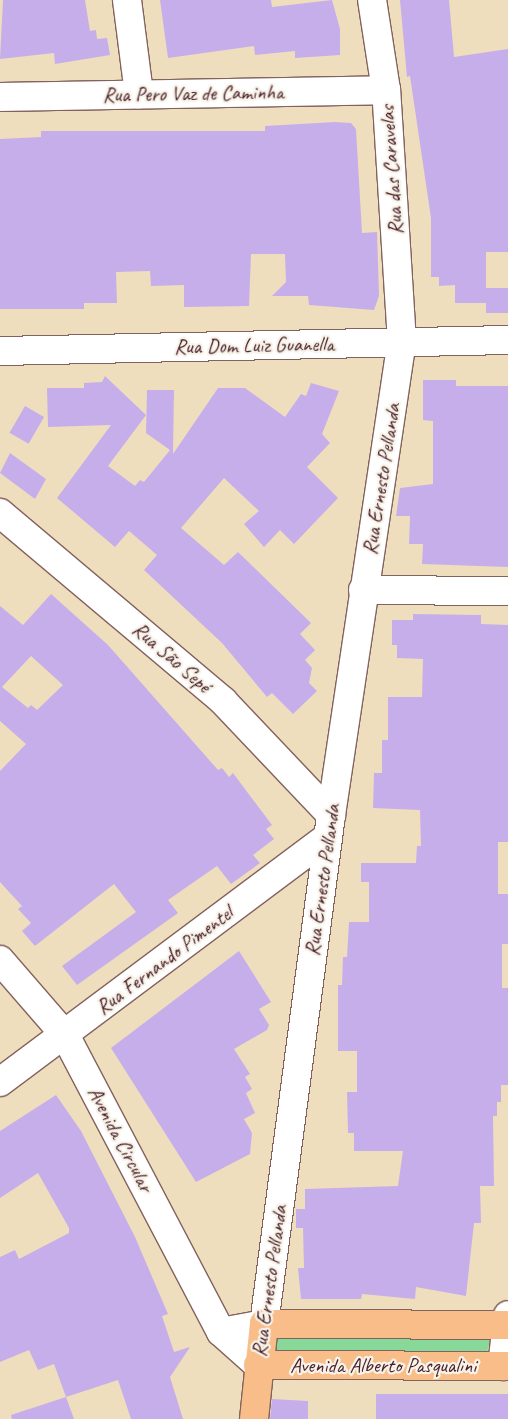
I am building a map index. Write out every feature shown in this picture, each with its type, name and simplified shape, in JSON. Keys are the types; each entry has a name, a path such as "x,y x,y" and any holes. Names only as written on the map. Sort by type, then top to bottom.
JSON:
{"main road":[{"name":"Avenida Alberto Pasqualini","path":"264,1324 508,1322"},
{"name":"Rua Ernesto Pellanda","path":"254,1419 258,1365 264,1324"},
{"name":"Avenida Alberto Pasqualini","path":"258,1365 505,1366"}],"street":[{"path":"127,0 139,94"},
{"name":"Rua das Caravelas","path":"372,0 386,90 402,342"},
{"name":"Rua Pero Vaz de Caminha","path":"0,97 386,90"},
{"name":"Rua Dom Luiz Guanella","path":"0,351 508,340"},
{"name":"Rua Ernesto Pellanda","path":"264,1324 329,826 363,590 402,342"},
{"name":"Rua São Sepé","path":"0,513 223,701 329,826"},
{"path":"363,590 508,591"},
{"name":"Rua Fernando Pimentel","path":"0,1082 65,1035 329,826"},
{"name":"Avenida Circular","path":"0,960 65,1035 221,1332 258,1365"},
{"path":"505,1366 508,1322"},
{"path":"221,1332 264,1324"}],"green space":[{"path":"269,1329 493,1335 485,1357 264,1361"}],"building":[{"path":"3,0 85,0 90,31 96,30 97,39 107,38 110,55 55,64 54,53 0,59"},
{"path":"160,0 271,0 272,7 332,0 340,29 340,55 295,58 295,51 255,55 254,46 168,58"},
{"path":"400,0 449,0 454,57 508,49 508,252 486,252 486,288 508,288 508,313 486,313 486,303 455,303 455,285 439,286 439,277 431,277 431,218 410,76 407,77"},
{"path":"335,122 351,123 356,129 362,233 377,232 379,296 374,310 309,305 308,296 272,296 286,282 285,254 251,254 249,306 184,307 184,285 151,286 150,271 116,272 117,303 84,303 84,309 0,309 0,139 41,137 41,131 265,131 265,126"},
{"path":"105,376 146,415 108,466 135,486 140,480 144,482 170,450 146,433 147,390 174,390 173,454 218,388 245,388 285,417 301,394 306,396 311,383 339,391 322,434 330,443 307,467 338,498 294,544 280,530 264,547 244,524 259,511 224,478 181,528 224,565 238,552 311,623 300,634 315,650 305,660 312,668 309,683 317,691 293,714 272,693 267,697 222,643 144,570 157,555 129,531 115,547 57,498 111,425 48,427 47,388 84,388 84,383 102,382"},
{"path":"423,380 456,380 456,386 508,386 508,567 422,564 423,544 409,544 410,516 396,516 400,488 433,484 433,421 423,420"},
{"path":"25,406 44,417 29,444 10,433"},
{"path":"10,453 46,479 35,499 0,473"},
{"path":"51,594 108,645 218,770 222,768 229,777 233,773 272,825 266,829 274,839 253,855 260,863 231,884 217,866 168,900 178,913 77,985 62,966 136,912 114,884 35,946 22,931 31,923 18,909 22,906 0,882 0,771 26,744 0,721 0,606 23,625","holes":["31,656 63,685 37,710 31,705 28,708 2,687"]},
{"path":"413,614 481,615 481,624 508,625 508,842 498,842 498,894 508,894 508,944 502,944 502,988 508,988 508,1085 501,1085 501,1102 497,1102 497,1116 493,1116 494,1186 480,1186 481,1223 474,1223 466,1296 416,1287 415,1299 362,1294 361,1299 301,1299 298,1268 304,1268 303,1228 296,1228 296,1209 305,1209 305,1189 398,1186 403,1151 354,1151 354,1133 348,1133 347,1092 357,1092 357,1051 338,1051 338,985 342,985 343,957 347,957 349,922 369,922 369,882 361,882 361,863 416,863 417,846 421,846 420,810 373,808 374,773 382,773 382,740 388,740 388,697 422,697 423,659 397,658 397,645 392,645 392,620 413,620"},
{"path":"239,951 271,1002 259,1009 269,1025 267,1030 234,1049 250,1074 245,1077 252,1089 246,1093 255,1113 244,1119 252,1133 250,1154 196,1182 111,1048"},
{"path":"56,1095 81,1131 135,1237 168,1314 162,1316 174,1352 190,1347 170,1377 183,1419 131,1419 118,1380 66,1397 54,1364 38,1370 29,1350 0,1362 0,1257 15,1250 19,1259 69,1233 69,1228 38,1173 0,1198 0,1131"},
{"path":"376,1394 508,1394 508,1419 376,1419"},
{"path":"66,1397 74,1419 12,1419 11,1415"},
{"path":"272,1399 308,1401 308,1419 270,1419"}]}
